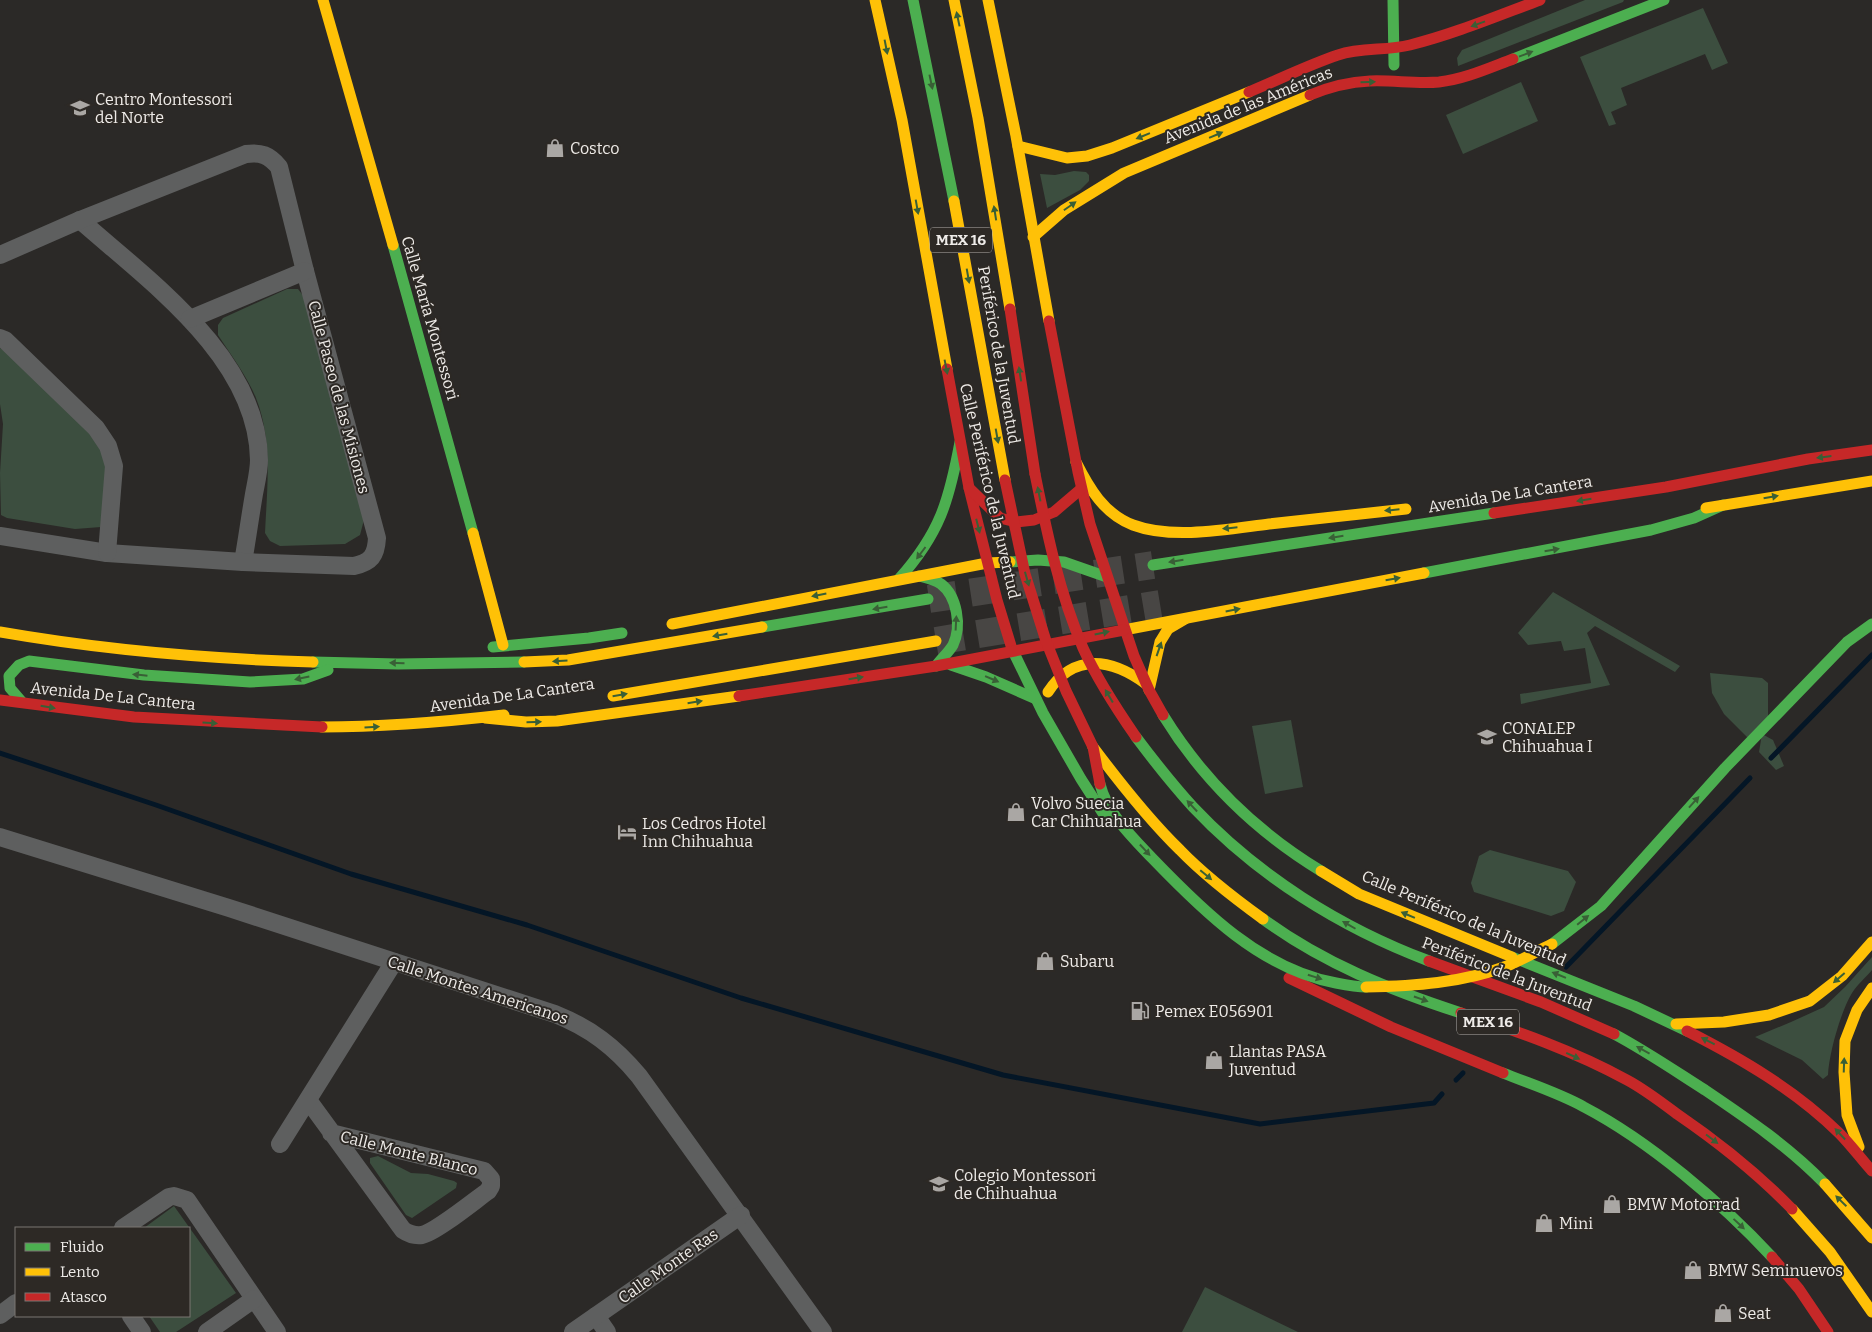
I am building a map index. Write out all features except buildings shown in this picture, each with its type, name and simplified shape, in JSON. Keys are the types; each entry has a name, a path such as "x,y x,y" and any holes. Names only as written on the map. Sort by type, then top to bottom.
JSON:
{"main road":[{"name":"Calle María Montessori","path":"323,0 447,436 503,646"},
{"name":"Calle Periférico de la Juventud","path":"875,0 902,120 960,442 987,563 1013,652 1042,713 1110,824 1134,854 1202,918 1241,949 1271,968 1380,1023 1567,1098 1593,1110 1620,1127 1663,1158 1704,1192 1768,1252 1816,1311 1828,1332"},
{"name":"Periférico de la Juventud","path":"913,0 944,146 1005,480"},
{"name":"Periférico de la Juventud","path":"954,0 972,80 993,199 1035,474 1047,536 1060,583 1083,647 1108,696 1157,768 1218,834 1261,870 1301,897 1358,930 1421,958 1543,1002 1609,1031 1664,1063 1763,1129 1808,1168 1850,1209 1872,1238"},
{"name":"Calle Periférico de la Juventud","path":"988,0 1018,146 1033,237 1081,489 1095,542 1124,628 1148,687 1167,722 1204,771 1235,805 1280,844 1319,871 1359,894 1674,1024 1731,1053 1786,1089 1836,1129 1869,1167"},
{"path":"1393,0 1393,48 1396,83"},
{"name":"Avenida de las Américas","path":"1033,237 1064,210 1091,192 1118,161 1337,55 1356,50 1393,48 1456,32 1540,0"},
{"name":"Avenida de las Américas","path":"1018,146 1067,158 1087,156 1118,161 1343,84 1370,81 1396,83 1440,82 1471,75 1664,0"},
{"path":"899,579 926,548 941,520 950,494 960,442"},
{"name":"Avenida De La Cantera","path":"1152,565 1666,487 1808,459 1872,450"},
{"path":"1076,462 1092,493 1108,510 1126,523 1149,531 1186,532 1216,530 1414,508"},
{"name":"Calle Periférico de la Juventud","path":"1005,480 1025,574 1046,641 1066,691 1093,747"},
{"path":"1655,517 1872,481"},
{"path":"1552,492 1615,486 1666,487"},
{"path":"969,488 1000,518 1016,522 1034,520 1054,512 1081,489"},
{"path":"485,718 526,722 603,716 941,665 1013,652 1124,628 1185,619 1668,527 1723,505"},
{"path":"657,627 987,563 1038,560 1064,562 1107,577"},
{"path":"919,576 936,581 946,590 955,607 957,625 952,645 941,665"},
{"name":"Avenida De La Cantera","path":"0,632 53,641 244,660 510,663 568,660 928,599"},
{"path":"1042,713 1048,690 1060,674 1078,664 1100,664 1124,669 1148,687 1160,642 1168,629 1185,619"},
{"path":"1093,747 1102,792 1124,828 1175,882 1237,938 1272,960 1316,979 1359,987 1411,986 1451,981 1507,966 1556,942 1601,906 1724,768 1847,642 1872,624"},
{"path":"444,663 455,655 475,650 590,638 637,630"},
{"name":"Avenida De La Cantera","path":"602,698 936,641"},
{"path":"22,702 10,688 9,676 19,665 29,661 144,676 250,682 303,679 348,662"},
{"path":"941,665 986,677 1036,699"},
{"name":"Avenida De La Cantera","path":"0,700 134,717 303,727 437,723 533,710"},
{"name":"MEX 16","path":"1093,747 1145,813 1193,863 1239,902 1288,935 1338,965 1395,990 1549,1044 1628,1081 1686,1120 1737,1158 1782,1198 1858,1288 1872,1312"},
{"path":"1674,1024 1724,1022 1769,1014 1810,1000 1842,976 1872,942"},
{"path":"1869,1167 1847,1115 1844,1072 1845,1041 1857,1010 1872,988"}],"street":[{"name":"Calle Paseo de las Misiones","path":"0,256 80,220 246,154 256,153 272,159 278,167 304,270 376,528 377,548 373,556 366,563 354,566 243,562 107,553 0,536"},
{"path":"80,220 190,319 216,348 231,372 250,415 257,439 259,462 243,562"},
{"path":"190,319 304,270"},
{"path":"0,338 5,340 96,428 108,446 114,466 107,553"},
{"name":"Calle Montes Americanos","path":"0,837 229,908 555,1014 576,1022 596,1034 625,1058 639,1076 741,1215 823,1332"},
{"path":"280,1144 394,962"},
{"name":"Calle Monte Blanco","path":"308,1100 331,1133 404,1230 410,1234 430,1233 488,1191 491,1186 491,1179 484,1171 331,1133"},
{"path":"124,1227 164,1200 174,1196 187,1200 277,1332"},
{"name":"Calle Monte Ras","path":"573,1332 741,1215"},
{"path":"207,1332 254,1299"},
{"path":"0,1315 15,1304"},
{"path":"596,1316 607,1332"},
{"path":"132,1317 142,1332"}],"green space":[{"path":"1585,0 1624,0 1458,66 1457,58 1462,50"},
{"path":"1703,8 1728,63 1712,70 1705,54 1621,88 1627,105 1611,112 1616,124 1609,126 1580,57"},
{"path":"1521,82 1538,121 1463,154 1446,115"},
{"path":"1074,171 1086,172 1089,175 1089,181 1080,190 1047,208 1040,174 1055,175"},
{"path":"287,289 298,289 305,298 365,516 360,535 345,544 280,546 270,541 265,533 268,465 265,431 261,414 248,382 218,335 218,325 223,318"},
{"path":"0,348 7,352 95,433 111,458 101,527 75,529 7,518 1,515 0,473 3,424 0,404"},
{"path":"1553,592 1680,666 1675,672 1595,626 1587,633 1610,685 1521,704 1520,694 1591,683 1585,648 1564,651 1561,641 1528,645 1518,633"},
{"path":"1710,673 1762,678 1768,683 1768,725 1748,738 1724,714 1712,693"},
{"path":"1291,720 1303,787 1265,794 1252,726"},
{"path":"1762,734 1773,740 1784,766 1776,770 1759,752"},
{"path":"1490,850 1568,871 1576,882 1564,911 1551,916 1474,892 1471,883 1479,856"},
{"path":"1872,957 1872,970 1854,990 1844,1010 1833,1044 1828,1075 1823,1079 1802,1060 1755,1037 1824,1007"},
{"path":"378,1156 411,1173 428,1174 454,1181 457,1183 456,1188 412,1218 406,1215 370,1163 370,1158"},
{"path":"174,1206 189,1227 145,1227"},
{"path":"190,1228 236,1293 176,1332 160,1332 150,1317 190,1317"},
{"path":"1205,1287 1298,1332 1182,1332"}],"waterway":[{"path":"1771,758 1872,655"},
{"path":"0,753 156,805 351,874 527,925 741,998 1003,1075 1260,1124 1434,1103 1442,1094"},
{"path":"1566,967 1750,778"},
{"path":"1456,1080 1463,1073"}],"tunnel":[{"path":"929,599 1153,565"},
{"path":"936,641 1160,604"}],"traffic: fast":[{"path":"913,0 954,201"},
{"path":"1393,0 1394,65"},
{"path":"1513,59 1664,0"},
{"path":"393,245 473,533"},
{"path":"899,579 924,546 941,515 952,482 960,442"},
{"path":"1424,573 1651,530 1694,518 1723,505"},
{"path":"1153,565 1494,513"},
{"path":"1010,562 1038,560 1064,562 1107,577"},
{"path":"919,576 941,584 951,596 956,612 956,637 953,645 936,666"},
{"path":"762,627 928,599"},
{"path":"1552,944 1601,906 1725,768 1847,642 1872,624"},
{"path":"493,647 622,633"},
{"path":"1012,649 1043,713 1106,818"},
{"path":"22,702 10,688 9,676 19,665 29,661 144,675 250,682 303,679 328,670"},
{"path":"313,662 398,664 524,662"},
{"path":"951,665 986,677 1036,699"},
{"path":"1163,715 1196,761 1233,803 1253,822 1297,856 1321,871"},
{"path":"1136,737 1193,807 1245,856 1302,897 1333,916 1364,933 1429,961"},
{"path":"1100,784 1108,805 1129,833 1192,898 1235,935 1283,965 1309,976 1340,984 1366,987"},
{"path":"1263,919 1309,949 1358,974 1409,995 1461,1013"},
{"path":"1512,957 1634,1006 1687,1031"},
{"path":"1614,1034 1671,1068 1752,1123 1783,1146 1825,1184"},
{"path":"1503,1073 1574,1102 1634,1137 1684,1174 1731,1216 1772,1257"}],"traffic: slow":[{"path":"323,0 393,245"},
{"path":"875,0 902,120 947,369"},
{"path":"954,0 978,118 1010,309"},
{"path":"988,0 1016,136 1049,321"},
{"path":"1018,146 1067,158 1087,156 1112,148 1249,92"},
{"path":"1033,237 1064,210 1124,173 1310,95"},
{"path":"954,201 1005,480"},
{"path":"1076,462 1098,499 1114,514 1133,525 1166,532 1201,532 1406,509"},
{"path":"1706,508 1872,481"},
{"path":"473,533 503,645"},
{"path":"672,624 987,563 1010,562"},
{"path":"1124,630 1424,573"},
{"path":"1149,690 1160,642 1168,629 1185,619"},
{"path":"524,662 568,660 762,627"},
{"path":"0,632 156,653 313,662"},
{"path":"613,696 936,641"},
{"path":"1048,692 1058,679 1081,665 1107,665 1120,669 1146,684"},
{"path":"485,718 526,722 557,721 739,696"},
{"path":"322,727 413,724 504,715"},
{"path":"1093,747 1113,774 1168,838 1210,878 1263,919"},
{"path":"1321,871 1359,894 1512,957"},
{"path":"1676,1024 1724,1022 1769,1015 1810,1001 1842,976 1872,942"},
{"path":"1366,987 1402,986 1473,976 1507,966 1552,944"},
{"path":"1859,1147 1847,1115 1844,1072 1845,1041 1857,1010 1872,988"},
{"path":"1825,1184 1872,1238"},
{"path":"1792,1209 1830,1252 1872,1312"}],"traffic: jam":[{"path":"1249,92 1338,55 1356,51 1401,47 1426,41 1540,0"},
{"path":"1310,95 1339,85 1362,82 1449,81 1477,73 1513,59"},
{"path":"1010,309 1035,474"},
{"path":"1049,321 1090,524 1134,656 1149,690 1163,715"},
{"path":"947,369 969,488 997,600 1012,649"},
{"path":"1494,513 1666,487 1808,459 1872,450"},
{"path":"1035,474 1054,562 1083,648 1094,671 1136,737"},
{"path":"1005,480 1025,574 1046,641 1066,691 1093,747 1100,784"},
{"path":"969,488 1000,518 1016,522 1034,520 1054,512 1081,489"},
{"path":"739,696 936,666 1124,630"},
{"path":"0,700 134,717 322,727"},
{"path":"1429,961 1541,1002 1614,1034"},
{"path":"1289,978 1391,1027 1503,1073"},
{"path":"1461,1013 1524,1034 1566,1051 1633,1084 1722,1147 1765,1183 1792,1209"},
{"path":"1687,1031 1748,1064 1786,1089 1839,1133 1872,1171"},
{"path":"1772,1257 1799,1289 1828,1332"}],"place":[{"name":"Centro Montessori del Norte","path":"80,108"},
{"name":"Costco","path":"555,148"},
{"name":"CONALEP Chihuahua I","path":"1487,737"},
{"name":"Volvo Suecia Car Chihuahua","path":"1016,812"},
{"name":"Los Cedros Hotel Inn Chihuahua","path":"627,832"},
{"name":"Subaru","path":"1045,961"},
{"name":"Pemex E056901","path":"1140,1011"},
{"name":"Llantas PASA Juventud","path":"1214,1060"},
{"name":"Colegio Montessori de Chihuahua","path":"939,1184"},
{"name":"BMW Motorrad","path":"1612,1204"},
{"name":"Mini","path":"1544,1223"},
{"name":"BMW Seminuevos","path":"1693,1270"},
{"name":"Seat","path":"1723,1313"}]}
